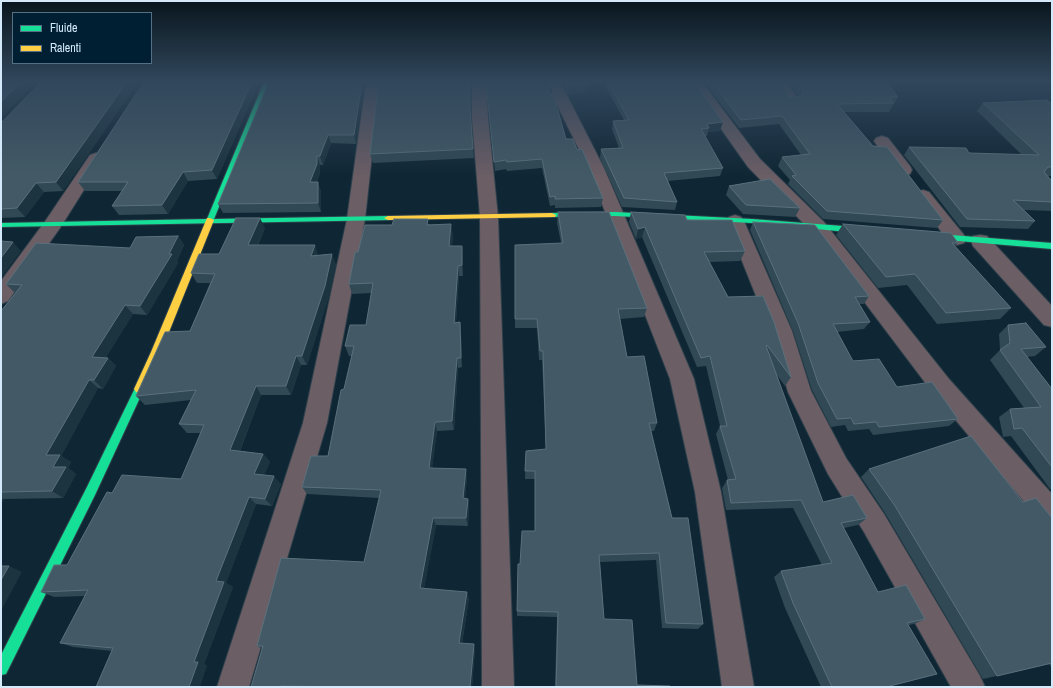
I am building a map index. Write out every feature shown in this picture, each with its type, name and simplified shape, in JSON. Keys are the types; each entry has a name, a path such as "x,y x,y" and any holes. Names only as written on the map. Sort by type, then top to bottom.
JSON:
{"street":[{"path":"1,669 91,491 153,359 254,114"},
{"path":"233,687 315,423 356,219 369,114"},
{"path":"480,114 489,217 498,687"},
{"path":"569,114 596,168 682,379 708,492 738,687"},
{"path":"719,114 754,162 817,226 941,386 1052,514"},
{"path":"882,140 912,182 957,238"},
{"path":"1,296 53,224 104,146"},
{"path":"1,225 615,214 879,231"},
{"path":"735,221 781,330 800,392 837,466 874,523 970,687"},
{"path":"918,235 1052,246"},
{"path":"980,241 1052,319"}],"building":[{"path":"10,114 104,114 56,182 36,183 17,208 1,209 1,123"},
{"path":"123,114 237,114 212,170 183,172 162,205 112,206 128,182 78,182"},
{"path":"256,114 357,114 354,135 328,135 320,156 317,156 317,164 310,182 318,182 318,203 218,204"},
{"path":"375,114 470,114 473,149 370,154"},
{"path":"489,114 559,114 566,139 573,139 577,150 582,149 603,198 555,199 555,196 550,197 542,159 507,162 506,160 494,162"},
{"path":"626,114 717,114 723,122 707,124 709,128 701,129 723,168 664,173 677,202 624,198 601,149 623,148 613,121 629,120"},
{"path":"737,114 846,114 873,146 887,147 943,220 827,211 792,176 796,175 782,157 810,154 782,116 741,120"},
{"path":"995,114 1052,114 1052,167 1048,167 1044,172 1052,181 1052,202 1013,200 1035,221 967,219 909,147 966,148 969,153 1039,155"},
{"path":"770,179 800,208 746,205 729,186"},
{"path":"558,212 609,212 647,308 618,309 627,357 644,356 657,423 649,423 672,518 688,518 703,624 666,623 659,553 599,555 604,619 632,620 637,685 670,687 556,687 558,612 517,611 518,564 520,564 522,531 535,531 535,471 525,471 526,451 546,449 543,351 540,351 537,319 515,319 515,245 563,243"},
{"path":"631,212 685,215 687,220 732,220 745,251 704,252 728,297 763,296 774,322 791,377 767,345 766,346 823,502 853,495 867,518 841,523 878,592 906,585 925,619 907,623 937,674 886,687 832,687 793,603 781,571 832,563 801,500 731,503 727,480 736,479 720,426 727,426 710,356 701,358 645,227 638,229"},
{"path":"236,218 260,218 248,245 315,245 311,256 332,254 325,286 302,356 296,356 286,386 256,386 230,450 263,454 254,474 274,476 265,499 249,497 216,581 224,582 194,662 198,662 189,687 96,687 113,648 60,643 88,590 41,592 54,565 67,565 107,492 112,493 122,475 181,479 204,425 179,424 196,390 136,396 165,332 190,331 215,274 191,273 199,254 219,254"},
{"path":"394,219 428,219 427,225 451,224 449,246 462,246 462,265 458,266 454,323 460,322 461,358 457,358 452,421 435,422 429,468 466,469 463,498 468,499 466,518 433,518 420,588 467,592 459,643 474,644 470,687 251,687 263,646 257,646 281,558 364,562 381,490 302,487 311,456 328,456 341,390 344,389 354,346 345,346 350,325 366,325 373,283 349,284 355,252 358,252 365,225 392,225"},
{"path":"753,222 815,225 869,296 855,297 870,322 833,324 853,361 879,359 897,387 932,382 958,419 879,427 876,422 854,424 851,418 837,419 818,383 798,323"},
{"path":"843,224 951,233 958,243 952,243 1011,308 946,313 915,274 886,277"},
{"path":"178,236 169,254 172,254 140,306 125,305 92,357 108,358 94,380 89,380 46,455 60,455 53,467 66,467 52,491 1,492 1,311 22,285 6,284 36,243 130,248 136,237"},
{"path":"1,241 13,242 1,258"},
{"path":"1026,323 1046,347 1021,349 1052,389 1052,467 1022,428 1014,429 1010,409 1041,407 1000,350 1010,343 1008,325"},
{"path":"971,436 1023,502 1036,498 1052,518 1052,663 997,676 895,506 869,469"},
{"path":"1,566 9,566 1,580"}],"traffic: fast":[{"path":"210,220 254,114"},
{"path":"552,215 615,214 752,221 869,231"},
{"path":"1,225 388,218"},
{"path":"926,236 1052,246"},
{"path":"1,669 91,491 139,389"}],"traffic: slow":[{"path":"388,218 552,215"},
{"path":"139,389 156,352 210,220"}]}
